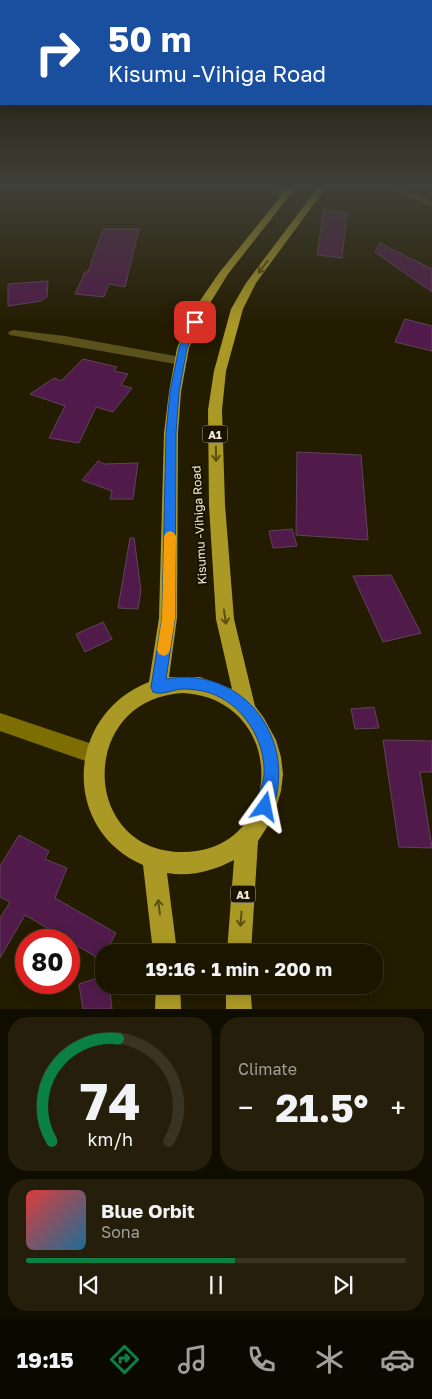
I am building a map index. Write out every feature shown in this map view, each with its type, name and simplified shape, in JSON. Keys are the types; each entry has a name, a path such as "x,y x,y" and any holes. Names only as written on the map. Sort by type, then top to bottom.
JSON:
{"highway":[{"name":"Kisumu -Vihiga Road","path":"158,687 168,618 171,433 180,361 183,348 201,308 224,273 255,233"},
{"name":"Kisumu -Vihiga Road","path":"246,709 225,619 216,505 215,410 220,371 237,309 250,283 288,233"},
{"name":"A1","path":"183,682 208,686 234,698 254,718 268,745 272,776 265,807 247,836 220,856 187,866 154,862 125,846 106,824 96,796 94,768 101,740 115,716 135,698 158,687 183,682"},
{"name":"A1","path":"240,944 247,836"},
{"path":"154,862 164,944"},
{"path":"168,994 168,1009"},
{"path":"238,994 239,1009"}],"street":[{"path":"14,333 65,340 180,361"},
{"path":"0,722 97,755"}],"building":[{"path":"102,233 138,233 125,287 109,284 104,297 75,294 85,272 88,272"},
{"path":"320,233 345,233 342,258 317,255"},
{"path":"380,243 432,269 432,292 375,252"},
{"path":"48,281 47,297 41,301 8,306 8,284"},
{"path":"405,319 432,326 432,351 395,342"},
{"path":"83,359 117,367 114,371 128,374 121,385 132,388 113,412 96,407 79,443 49,438 65,406 30,394 54,378 61,381"},
{"path":"297,452 361,455 368,540 296,535"},
{"path":"98,461 104,464 138,463 133,499 110,499 112,491 82,480"},
{"path":"292,529 297,546 273,548 269,531"},
{"path":"130,538 134,538 141,590 138,609 118,608"},
{"path":"391,575 421,633 383,642 353,576"},
{"path":"103,622 112,639 85,652 76,634"},
{"path":"374,707 379,728 355,729 351,709"},
{"path":"383,740 432,741 432,772 420,772 432,848 399,847"},
{"path":"19,835 49,851 45,859 67,868 55,898 116,933 110,944 95,944 95,956 80,947 80,929 49,929 25,915 17,929 15,929 0,958 0,918 10,902 0,897 0,866"},
{"path":"95,979 95,994 110,994 112,1009 83,1009 80,984"}],"slow traffic":[{"path":"164,650 168,618 170,536"}],"route":[{"path":"195,322 183,348 175,392 171,433 168,618 158,687 183,682 208,686 234,698 254,718 268,745 272,776 265,807"}]}
